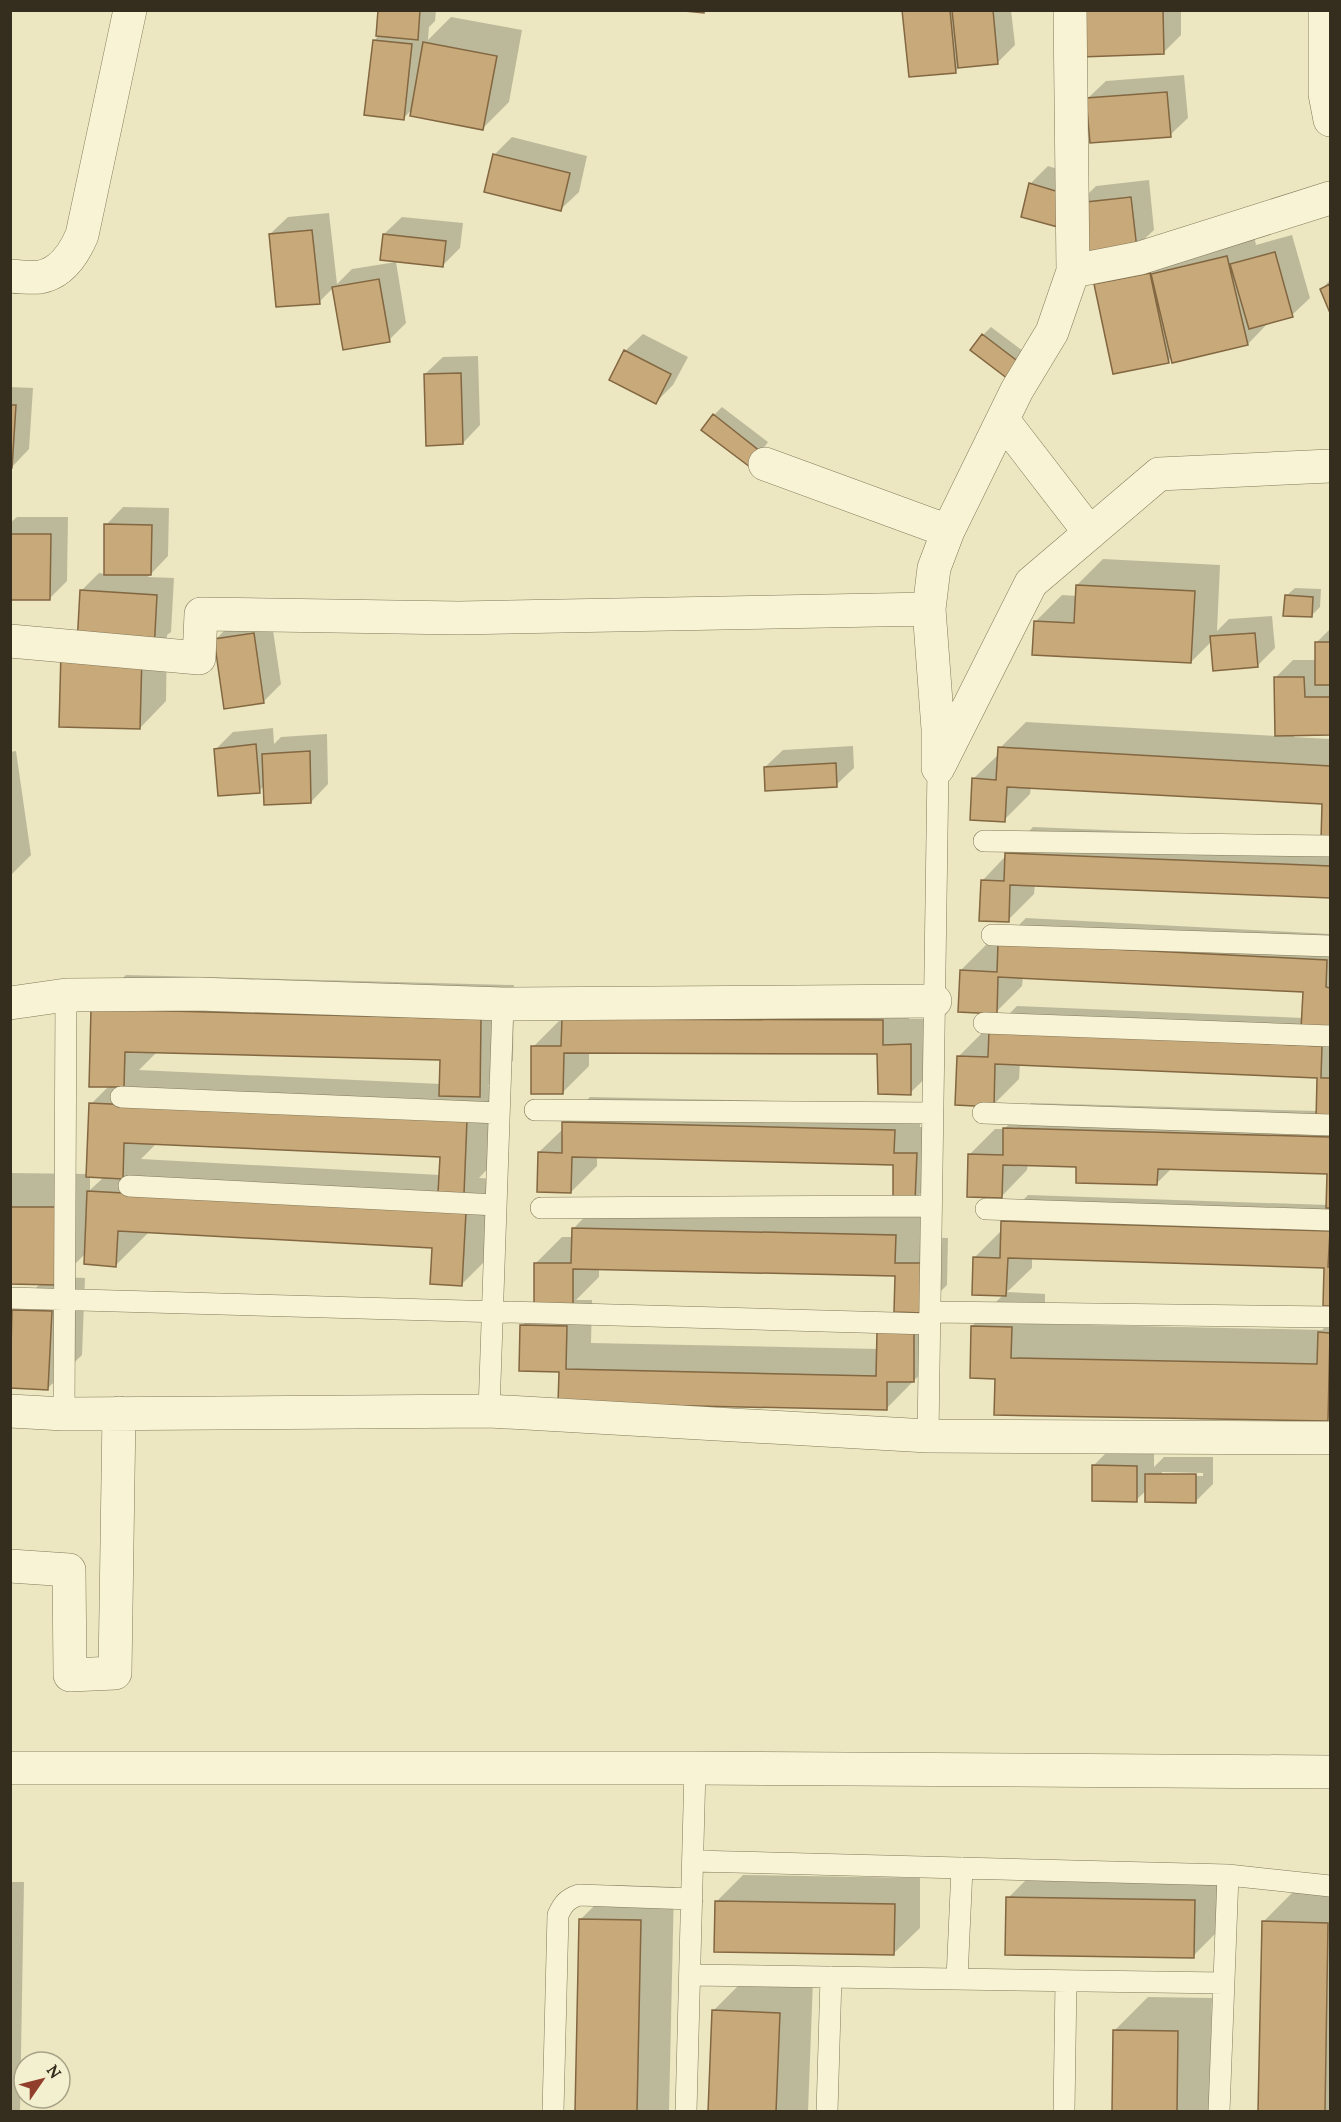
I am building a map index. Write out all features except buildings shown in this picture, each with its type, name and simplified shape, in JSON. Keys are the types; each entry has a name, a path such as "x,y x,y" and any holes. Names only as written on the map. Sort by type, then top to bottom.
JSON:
{"street":[{"path":"10,276 40,277 61,268 76,251 82,235 130,10"},
{"path":"938,768 938,729 929,609 934,568 948,531 1017,390 1052,332 1073,271 1070,10"},
{"path":"1325,10 1325,94 1330,120"},
{"path":"1073,271 1140,258 1330,198"},
{"path":"1003,420 1090,533"},
{"path":"765,464 948,531"},
{"path":"938,768 1030,583 1159,474 1330,466"},
{"path":"10,641 199,658 201,614 459,618 929,609"},
{"path":"10,1003 66,995 198,994 503,1004 935,1001"},
{"path":"10,1411 64,1414 489,1411 928,1436 1330,1437"},
{"path":"10,1566 69,1570 70,1675 115,1673 119,1413"},
{"path":"10,1768 695,1768 1330,1772"}],"lane":[{"path":"928,1436 938,768"},
{"path":"984,841 1330,846"},
{"path":"992,935 1330,946"},
{"path":"64,1414 66,995"},
{"path":"489,1411 503,1004"},
{"path":"984,1023 1330,1036"},
{"path":"121,1097 499,1113"},
{"path":"535,1110 933,1113"},
{"path":"983,1113 1330,1125"},
{"path":"129,1186 496,1205"},
{"path":"541,1208 931,1206"},
{"path":"986,1209 1330,1220"},
{"path":"10,1298 492,1312 930,1318 1330,1317"},
{"path":"686,2112 695,1768"},
{"path":"693,1862 1228,1875 1330,1887"},
{"path":"957,1979 962,1868"},
{"path":"1219,2112 1228,1875"},
{"path":"553,2112 558,1915 564,1903 579,1895 692,1899"},
{"path":"690,1975 1224,1983"},
{"path":"826,2112 831,1977"},
{"path":"1064,2112 1066,1981"}]}
